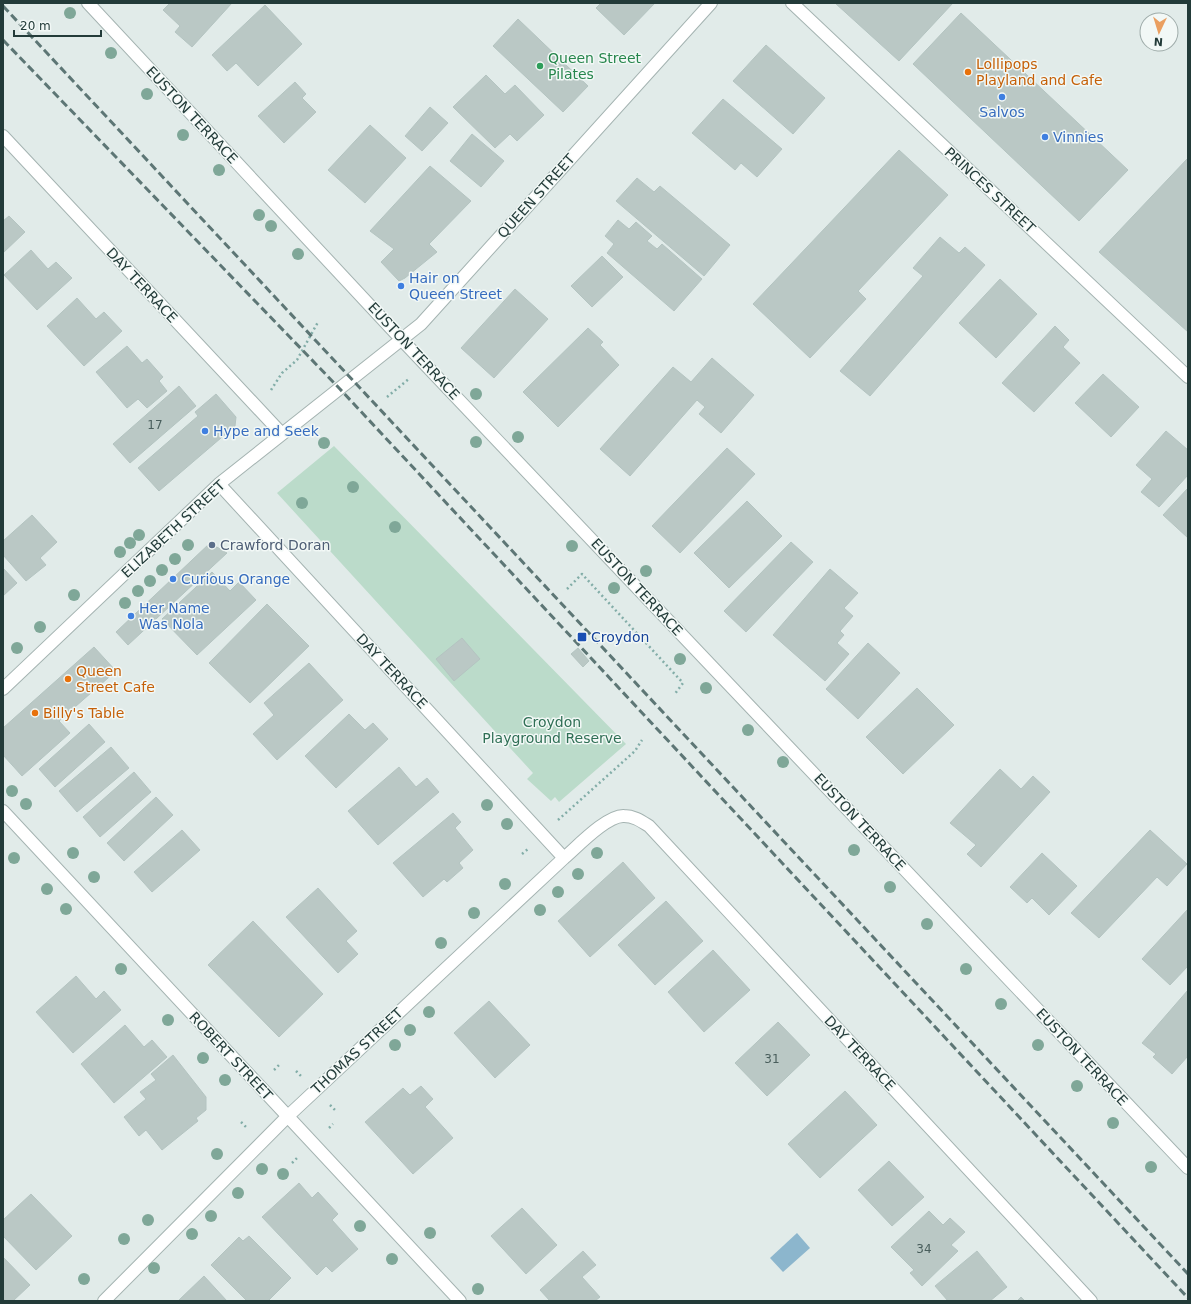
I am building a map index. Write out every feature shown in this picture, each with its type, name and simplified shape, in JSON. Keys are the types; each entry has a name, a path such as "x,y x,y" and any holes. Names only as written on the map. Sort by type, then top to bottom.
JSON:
{"street":[{"name":"EUSTON TERRACE","path":"88,3 401,339 1188,1168"},
{"name":"QUEEN STREET","path":"351,378 421,324 711,3"},
{"name":"PRINCES STREET","path":"792,3 1188,377"},
{"name":"DAY TERRACE","path":"3,136 282,434"},
{"name":"ELIZABETH STREET","path":"3,689 219,484 351,378"},
{"name":"DAY TERRACE","path":"219,484 564,858"},
{"name":"ROBERT STREET","path":"3,811 460,1301"},
{"name":"DAY TERRACE","path":"622,815 635,818 649,826 1091,1301"},
{"name":"THOMAS STREET","path":"104,1301 287,1117 564,858 607,822 622,815"}],"path":[{"path":"270,392 282,373 297,360 318,322"},
{"path":"387,397 411,376"},
{"path":"567,589 582,574 683,683 674,695"},
{"path":"565,813 635,751 642,740"}],"green space":[{"name":"Croydon Playground Reserve","path":"334,446 626,744 559,802 555,797 551,801 527,779 533,773 277,493"}],"water":[{"path":"797,1233 810,1248 783,1272 770,1258"}],"building":[{"path":"170,3 232,3 192,47 175,32 180,26 163,10"},
{"path":"601,3 655,3 624,35 596,8"},
{"path":"835,3 953,3 899,61"},
{"path":"265,5 302,44 258,86 236,63 227,71 212,55"},
{"path":"961,13 1128,170 1079,221 913,64"},
{"name":"Queen Street Pilates","path":"518,19 588,86 563,112 493,46"},
{"path":"766,45 825,98 793,134 733,81"},
{"path":"486,75 505,94 515,85 544,115 517,141 510,134 495,148 453,107"},
{"path":"295,82 306,94 302,98 316,112 284,143 258,116"},
{"path":"723,99 782,149 757,177 741,163 735,170 692,133"},
{"path":"430,107 448,123 422,151 405,136"},
{"path":"370,125 406,158 365,203 328,170"},
{"path":"472,134 504,161 481,187 450,161"},
{"path":"899,150 948,195 858,291 866,299 810,358 753,304"},
{"path":"1188,158 1188,332 1099,252"},
{"path":"430,166 471,201 429,244 437,252 405,278 399,281 381,262 394,249 370,231"},
{"path":"637,178 654,192 660,186 730,245 704,276 616,201"},
{"path":"9,216 25,232 3,253 3,221"},
{"path":"618,220 629,229 636,222 652,236 647,241 657,249 662,244 702,279 674,311 607,253 614,244 605,236"},
{"path":"940,237 959,253 965,247 985,265 870,396 840,371 923,276 913,268"},
{"path":"31,250 48,269 56,262 72,278 37,310 4,275"},
{"path":"602,256 623,277 592,307 571,286"},
{"path":"1000,279 1037,314 996,358 959,323"},
{"path":"515,289 548,319 494,378 461,348"},
{"path":"77,298 96,319 104,312 122,331 84,366 47,326"},
{"path":"1055,326 1069,340 1063,347 1080,363 1034,412 1002,383"},
{"path":"588,328 603,342 600,345 619,365 558,427 523,392"},
{"path":"127,346 142,363 147,359 163,377 159,381 167,391 147,408 138,399 127,408 96,372"},
{"path":"712,358 754,395 721,433 699,414 705,407 697,400 630,476 600,449 673,367 691,382"},
{"path":"1103,374 1139,407 1111,437 1075,403"},
{"path":"179,386 196,406 130,463 113,444"},
{"path":"216,394 236,417 235,426 159,491 138,468 198,416 195,412"},
{"path":"1166,431 1188,450 1188,475 1159,507 1141,492 1152,479 1136,465"},
{"path":"727,448 755,474 680,553 652,526"},
{"path":"1188,488 1188,538 1163,515"},
{"path":"747,501 782,536 729,588 694,553"},
{"path":"32,515 57,542 40,558 46,565 26,581 3,555 3,541"},
{"path":"791,542 813,562 746,632 724,611"},
{"path":"210,543 227,553 128,645 116,632"},
{"path":"3,568 17,583 3,596"},
{"path":"830,569 858,593 844,608 853,616 840,631 844,635 837,643 849,654 825,681 773,635"},
{"path":"212,572 230,591 239,582 256,600 197,655 162,619"},
{"path":"267,604 309,646 250,703 209,663"},
{"path":"462,638 480,659 454,681 436,659"},
{"path":"868,643 900,673 858,719 826,689"},
{"path":"94,647 116,671 59,721 70,733 22,776 3,755 3,728"},
{"path":"578,648 589,661 583,667 571,654"},
{"path":"309,663 343,700 277,760 253,734 274,715 264,703"},
{"path":"917,688 954,725 903,774 866,737"},
{"path":"349,714 365,730 373,723 388,739 336,788 305,756"},
{"path":"89,724 105,742 55,787 39,769"},
{"path":"111,747 129,768 77,812 59,791"},
{"path":"399,767 416,787 427,778 439,792 378,845 348,811"},
{"path":"1000,769 1021,789 1033,776 1050,792 981,867 967,854 976,845 950,823"},
{"path":"134,772 151,792 100,837 83,817"},
{"path":"156,797 173,815 124,861 107,843"},
{"path":"453,813 461,822 455,828 473,850 459,863 463,868 447,882 444,879 423,897 393,863"},
{"path":"182,830 200,850 152,892 134,872"},
{"path":"1150,830 1187,864 1167,886 1157,877 1099,938 1071,913"},
{"path":"1042,853 1077,886 1049,915 1032,898 1027,903 1010,887"},
{"path":"623,862 655,898 590,957 558,921"},
{"path":"318,888 357,931 346,941 358,954 338,973 286,917"},
{"path":"666,901 703,941 655,985 618,945"},
{"path":"1188,909 1188,966 1170,985 1142,959"},
{"path":"253,921 323,994 279,1037 208,965"},
{"path":"713,950 750,990 704,1032 668,992"},
{"path":"76,976 96,999 104,991 121,1010 73,1053 36,1012"},
{"path":"1188,990 1188,1056 1172,1074 1153,1057 1156,1054 1142,1043"},
{"path":"489,1001 530,1045 495,1078 454,1033"},
{"path":"778,1022 810,1055 767,1096 735,1063"},
{"path":"125,1025 144,1047 152,1040 167,1057 114,1103 81,1064"},
{"path":"173,1055 206,1097 206,1110 196,1118 198,1121 162,1150 146,1130 139,1136 124,1117 146,1099 140,1092 156,1080 151,1074"},
{"path":"421,1086 433,1099 425,1107 453,1138 413,1174 365,1122 403,1088 410,1095"},
{"path":"845,1091 877,1125 820,1178 788,1144"},
{"path":"889,1161 924,1197 892,1226 858,1190"},
{"path":"299,1183 312,1198 318,1192 338,1214 332,1220 358,1249 332,1272 326,1266 317,1275 262,1217"},
{"path":"31,1194 72,1236 36,1270 3,1236 3,1220"},
{"path":"522,1208 557,1245 526,1274 491,1236"},
{"path":"929,1211 943,1225 950,1218 965,1232 951,1245 958,1251 922,1286 910,1273 914,1270 891,1247"},
{"path":"249,1236 291,1278 268,1301 247,1301 211,1265 239,1237 243,1241"},
{"path":"583,1251 596,1265 582,1277 600,1297 595,1301 550,1301 540,1290"},
{"path":"977,1251 1007,1287 990,1301 948,1301 935,1286"},
{"path":"3,1257 30,1285 13,1301 6,1301 3,1298"},
{"path":"204,1276 227,1301 178,1301"},
{"path":"1021,1297 1025,1301 1017,1301"}],"railway":[{"path":"3,6 1188,1274"},
{"path":"3,40 339,388 1188,1298"}],"place":[{"name":"Queen Street Pilates","path":"540,66"},
{"name":"Lollipops Playland and Cafe","path":"968,72"},
{"name":"Salvos","path":"1002,97"},
{"name":"Vinnies","path":"1045,137"},
{"name":"Hair on Queen Street","path":"401,286"},
{"name":"Hype and Seek","path":"205,431"},
{"name":"Crawford Doran","path":"212,545"},
{"name":"Curious Orange","path":"173,579"},
{"name":"Her Name Was Nola","path":"131,616"},
{"name":"Croydon","path":"582,637"},
{"name":"Queen Street Cafe","path":"68,679"},
{"name":"Billy's Table","path":"35,713"}]}
